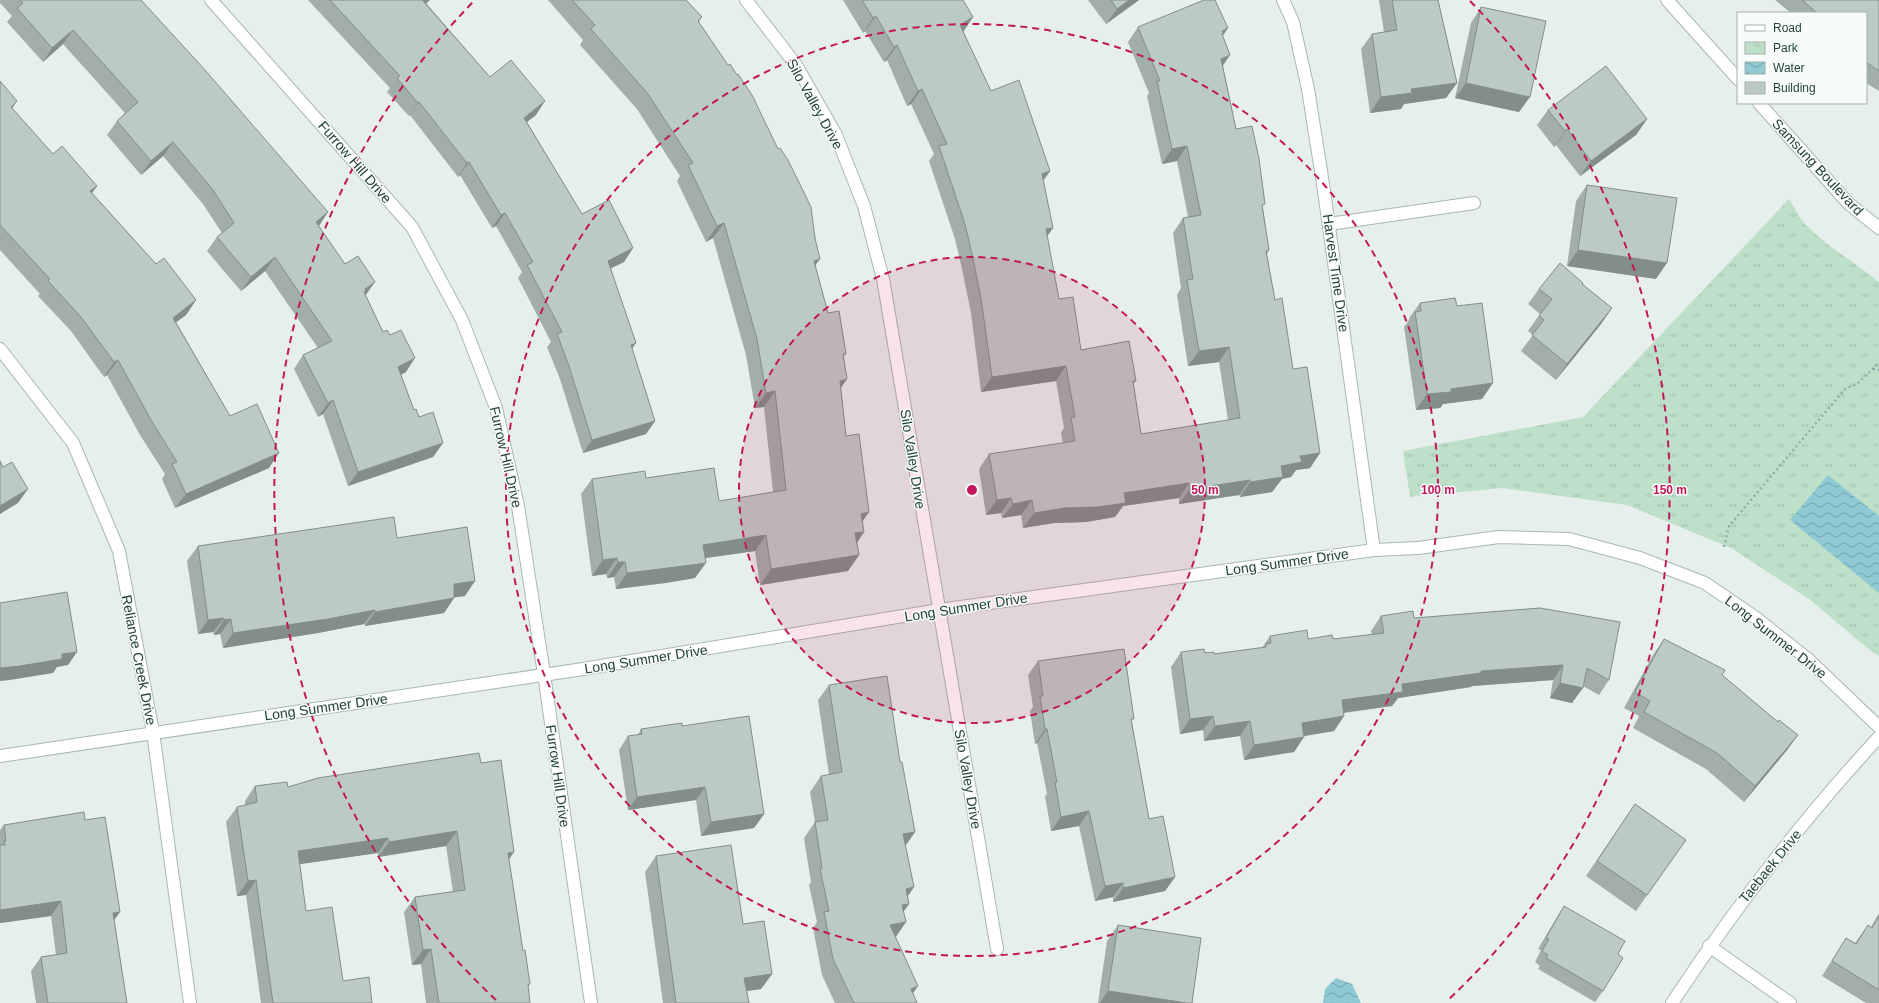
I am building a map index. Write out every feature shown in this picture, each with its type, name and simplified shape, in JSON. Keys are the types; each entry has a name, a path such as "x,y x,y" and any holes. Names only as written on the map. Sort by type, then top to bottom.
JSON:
{"street":[{"name":"Furrow Hill Drive","path":"211,0 412,227 462,320 496,408 518,506 544,674 591,1003"},
{"name":"Silo Valley Drive","path":"746,0 796,65 836,135 864,206 883,279 997,949"},
{"name":"Harvest Time Drive","path":"1283,0 1293,22 1308,89 1329,224 1374,550"},
{"path":"1668,0 1737,78"},
{"name":"Samsung Boulevard","path":"1760,104 1848,203 1879,228"},
{"path":"1329,224 1474,203"},
{"name":"Reliance Creek Drive","path":"0,349 73,443 119,552 153,732 190,1003"},
{"name":"Long Summer Drive","path":"0,756 583,669 939,610 1374,550 1418,548 1507,537 1569,539 1640,558 1705,583 1756,618 1809,660 1879,727"},
{"name":"Taebaek Drive","path":"1672,1003 1709,946 1744,898 1842,776 1879,737"},
{"path":"1709,946 1790,1003"}],"path":[{"path":"1724,547 1729,526 1845,389 1858,383 1879,363"},
{"path":"1873,369 1879,370"}],"green space":[{"path":"1789,199 1802,221 1816,235 1879,282 1879,656 1872,652 1809,599 1731,548 1627,505 1502,488 1410,497 1403,451 1583,417"}],"water":[{"path":"1828,475 1879,516 1879,593 1790,520"},
{"path":"1336,978 1352,984 1361,1003 1323,1003 1325,989"}],"building":[{"path":"20,0 141,0 205,70 328,212 316,222 345,264 358,256 375,282 365,289 366,291 364,292 383,332 387,330 390,335 401,330 415,358 398,367 414,410 416,409 419,417 433,412 443,443 358,472 333,400 328,403 303,355 332,341 275,257 251,277 217,237 234,223 213,190 173,142 151,161 117,121 138,102 73,30 52,48 17,8 23,3"},
{"path":"330,0 424,0 423,1 490,77 511,60 545,101 524,118 582,214 609,200 633,248 608,261 636,343 631,345 655,421 592,440 569,366 557,334 562,332 527,265 533,262 505,213 501,215 469,162 467,163 419,102 418,103 397,78 400,76"},
{"path":"572,0 686,0 702,17 698,21 728,65 730,64 737,75 738,74 752,95 778,149 780,148 788,160 811,207 815,238 820,259 814,261 828,313 839,311 846,354 843,354 847,379 840,381 846,436 859,434 869,512 861,514 864,532 855,533 859,555 771,569 766,535 703,545 706,563 627,573 625,562 618,562 617,558 603,560 592,479 645,471 646,478 714,468 719,501 786,490 775,391 766,393 757,339 724,223 717,226 688,165 693,163 648,94 591,29 595,25"},
{"path":"862,0 963,0 973,17 960,25 991,91 1019,80 1050,171 1042,174 1053,228 1046,229 1059,299 1073,297 1081,350 1129,341 1136,381 1133,381 1141,434 1240,418 1229,347 1199,351 1187,280 1193,279 1183,218 1201,215 1187,146 1172,149 1157,81 1160,81 1138,27 1204,0 1215,0 1228,28 1222,31 1222,34 1230,55 1221,59 1236,129 1252,126 1259,159 1265,204 1262,205 1269,250 1266,251 1275,300 1282,298 1293,369 1307,367 1320,453 1300,456 1302,462 1281,466 1283,477 1250,482 1250,480 1190,489 1189,483 1124,493 1126,503 1097,507 1065,508 1034,513 1032,500 1013,504 1011,498 997,500 989,454 1075,441 1071,418 1075,417 1066,366 992,377 981,298 972,254 965,224 939,146 947,144 922,89 918,91 897,45 894,47 876,16 873,18"},
{"path":"1111,0 1129,0 1117,9"},
{"path":"1392,0 1438,0 1457,83 1411,89 1412,93 1381,97 1372,34 1397,30"},
{"path":"1802,0 1879,0 1879,71 1867,63 1867,12 1816,12"},
{"path":"1481,7 1546,21 1530,97 1466,83"},
{"path":"1606,66 1647,119 1591,161 1567,129 1565,131 1548,110"},
{"path":"0,81 17,101 11,107 53,154 62,146 97,186 90,191 156,264 164,258 196,300 173,318 230,416 257,404 279,453 186,494 172,464 177,462 151,420 118,360 114,362 81,317 48,281 50,279 0,225"},
{"path":"1587,185 1677,198 1667,263 1578,250"},
{"path":"1560,263 1583,283 1582,284 1612,308 1567,364 1532,335 1544,320 1539,316 1552,299 1539,289"},
{"path":"1455,298 1457,306 1482,303 1493,383 1451,389 1451,392 1427,394 1415,312 1421,311 1420,303"},
{"path":"0,461 3,467 12,462 28,489 0,506"},
{"path":"394,517 397,538 467,527 475,581 454,584 454,598 375,612 375,610 328,619 233,633 231,619 224,620 224,618 208,620 198,546"},
{"path":"67,592 77,652 62,654 62,659 0,668 0,603"},
{"path":"1540,608 1620,622 1609,680 1587,668 1583,688 1560,683 1563,665 1481,671 1481,673 1402,684 1403,692 1342,700 1344,716 1302,723 1304,737 1254,745 1250,721 1215,726 1213,716 1190,719 1181,652 1204,649 1205,653 1214,652 1214,654 1266,647 1266,644 1271,643 1270,636 1307,630 1308,639 1332,635 1333,639 1384,633 1381,616 1413,611 1414,618"},
{"path":"1664,639 1725,670 1722,675 1778,722 1779,720 1798,735 1755,786 1717,753 1644,712 1650,701 1635,692"},
{"path":"1124,649 1134,719 1131,719 1149,819 1163,816 1175,877 1123,888 1123,883 1105,886 1089,811 1061,817 1055,782 1057,782 1047,729 1045,729 1040,696 1043,696 1038,661"},
{"path":"887,676 900,762 902,762 915,832 903,834 914,887 906,889 909,904 902,905 906,922 890,925 918,986 911,989 917,1003 854,1003 833,959 824,912 829,911 820,869 822,868 815,822 828,820 821,776 842,772 829,685"},
{"path":"749,716 764,814 711,822 705,787 637,797 628,736 642,734 641,729 682,723 682,726"},
{"path":"479,753 481,763 501,760 514,852 508,853 523,951 525,950 530,984 528,985 530,1003 439,1003 431,949 423,950 415,897 465,890 457,831 389,842 388,838 298,851 306,911 332,907 343,981 369,977 372,1003 273,1003 256,880 248,881 237,807 257,802 255,786 287,782 288,787 318,778"},
{"path":"1635,804 1686,840 1647,895 1597,861"},
{"path":"84,812 85,820 105,817 120,912 113,913 127,1003 48,1003 41,957 67,953 61,901 0,910 0,845 5,845 4,841 6,841 4,825"},
{"path":"731,845 743,924 764,921 772,974 744,978 749,1003 676,1003 656,856"},
{"path":"1564,906 1625,941 1618,954 1623,958 1603,991 1546,958 1548,955 1542,951 1549,939 1546,938"},
{"path":"1879,916 1879,990 1832,961 1846,938 1856,944 1868,925 1872,928"},
{"path":"1118,925 1201,938 1192,1003 1108,991"}]}
